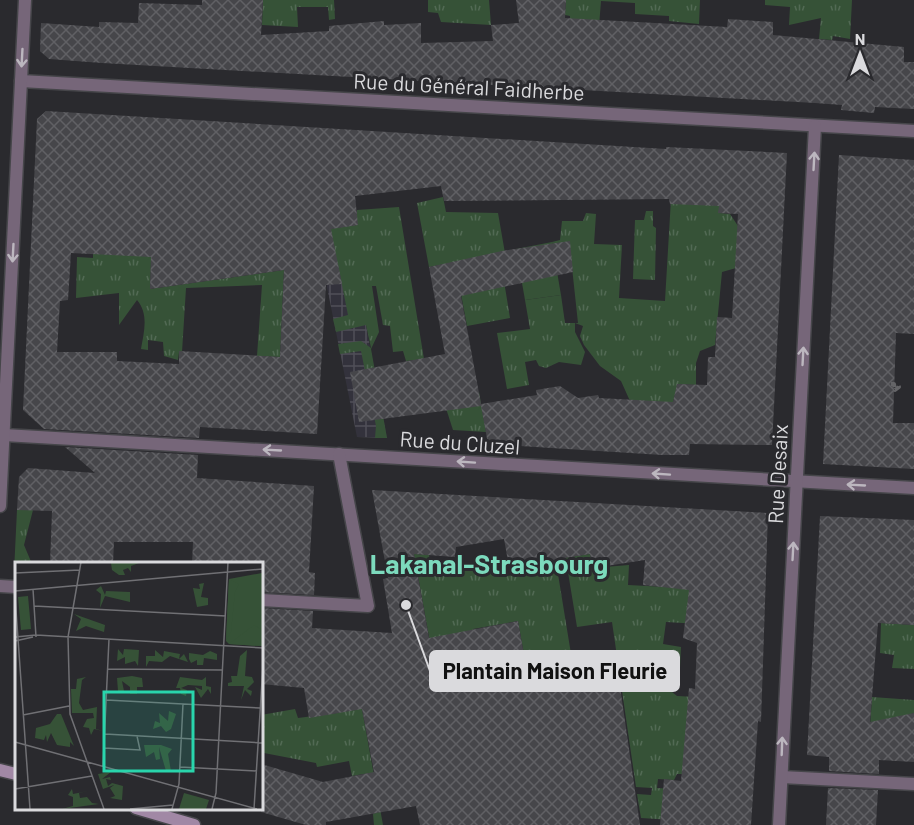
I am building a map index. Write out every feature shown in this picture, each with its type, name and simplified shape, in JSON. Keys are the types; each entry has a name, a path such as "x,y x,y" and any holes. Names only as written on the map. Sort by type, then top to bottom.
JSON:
{"street":[{"path":"0,506 25,0"},
{"name":"Rue du Général Faidherbe","path":"21,81 914,131"},
{"name":"Rue Desaix","path":"779,825 815,126"},
{"name":"Rue du Cluzel","path":"4,435 914,488"},
{"path":"262,600 368,606 339,454"},
{"path":"0,586 15,587"},
{"path":"0,770 15,774"},
{"path":"782,777 914,784"},
{"path":"143,810 194,825"}],"path":[{"path":"891,384 894,384 895,390 900,387 898,385"}],"shaded area":[{"path":"355,196 365,320 387,438 357,437 310,202"}],"green space":[{"path":"263,0 334,0 335,19 329,20 328,7 297,7 298,27 262,25"},
{"path":"428,0 489,0 491,25 441,22 438,13 428,12"},
{"path":"566,0 700,0 699,24 669,21 669,16 635,14 635,3 601,1 597,51 570,32 570,16 565,15"},
{"path":"765,0 852,0 850,39 833,36 832,40 819,39 821,18 789,25 790,7 765,5"},
{"path":"443,197 446,212 498,213 506,259 503,275 510,318 467,326 455,262 429,267 417,203"},
{"path":"671,199 720,200 719,213 730,214 738,226 736,268 722,272 715,345 700,351 696,363 696,385 678,384 673,402 639,421 621,381 600,366 580,336 583,326 575,323 578,323 571,258 555,259 552,242 560,240 562,221 583,221 586,213 596,214 594,244 622,245 619,298 665,301"},
{"path":"399,207 424,359 406,361 403,351 393,352 390,326 383,325 376,286 372,286 379,332 371,349 387,438 375,438 376,426 361,351 340,354 338,344 361,341 371,348 366,325 336,332 333,319 348,315 338,265 316,231 357,225 357,210"},
{"path":"646,211 653,211 653,226 656,228 655,280 633,279 635,220 644,220"},
{"path":"152,235 150,289 284,270 280,357 257,356 262,285 186,288 182,352 179,352 178,360 164,356 163,342 148,340 148,350 141,349 144,317 137,300 119,325 119,293 76,298 77,257 93,258 93,254"},
{"path":"552,242 561,295 525,300 516,249"},
{"path":"561,295 565,323 575,323 575,332 585,352 581,365 559,362 546,368 539,366 536,360 525,362 529,385 507,389 497,333 530,329 525,300"},
{"path":"479,392 486,432 453,430 443,399"},
{"path":"17,510 33,510 24,545 31,562 15,562 14,572"},
{"path":"414,554 429,555 430,562 454,563 455,557 459,557 461,568 489,564 502,577 557,567 556,559 590,554 593,568 629,565 628,585 703,589 700,624 666,622 663,644 681,647 679,688 672,687 672,692 677,696 696,697 686,774 677,774 674,780 658,779 657,788 689,790 689,821 641,818 637,794 651,795 652,788 636,787 612,622 577,627 567,566 557,568 578,697 533,704 518,621 473,629 479,666 436,675"},
{"path":"881,623 914,625 914,669 892,668 894,655 880,653"},
{"path":"872,697 914,700 914,713 870,728"},
{"path":"360,698 383,825 374,825 373,814 376,813 369,773 352,776 349,761 317,767 316,763 264,753 262,715 295,709 298,718 337,713"}],"building":[{"path":"202,0 263,0 261,35 329,31 329,26 384,21 384,25 421,23 421,43 493,41 491,25 519,23 516,0 566,0 565,18 727,27 728,19 773,22 773,35 904,47 904,62 914,62 914,109 875,107 874,113 841,110 842,105 815,103 102,63 49,59 40,51 41,23 99,27 99,22 138,23 139,3 202,5"},
{"path":"46,111 666,149 666,147 787,153 772,445 690,444 689,455 662,455 488,444 481,406 359,422 350,372 445,354 429,267 502,251 570,241 573,272 461,296 481,404 537,395 536,390 560,386 578,398 598,395 599,398 673,402 677,384 707,385 708,357 715,357 717,317 732,318 738,214 718,213 719,206 670,204 669,199 444,201 441,186 355,196 358,225 331,229 342,284 326,285 317,434 200,427 199,438 44,429 23,410 37,119","holes":["71,253 151,257 150,289 284,270 280,357 179,351 179,364 117,361 117,352 57,352 60,301 68,300"]},
{"path":"839,155 914,160 914,334 896,333 893,423 914,423 914,469 823,464"},
{"path":"65,447 198,455 197,478 314,486 309,572 315,573 314,595 262,592 262,562 192,562 193,542 114,542 113,562 50,562 52,511 17,510 19,477 28,468 95,473"},
{"path":"372,490 768,513 761,722 758,721 751,825 660,825 664,779 681,781 689,688 695,689 697,643 683,638 689,590 643,585 645,560 593,568 590,554 509,567 504,539 456,547 455,557 414,554 429,638 518,621 526,666 615,652 640,825 420,825 416,806 326,822 326,825 306,825 261,812 262,764 323,782 374,772 362,709 309,718 304,688 262,684 262,608 313,611 312,628 392,633 383,579 388,578"},
{"path":"820,516 914,520 914,625 878,623 870,722 914,713 914,762 879,760 879,774 829,771 829,757 807,755"},
{"path":"828,788 878,790 876,825 826,825"}],"place":[{"name":"Plantain Maison Fleurie","path":"406,605"}],"district":[{"name":"Lakanal-Strasbourg","path":"489,563"}]}
